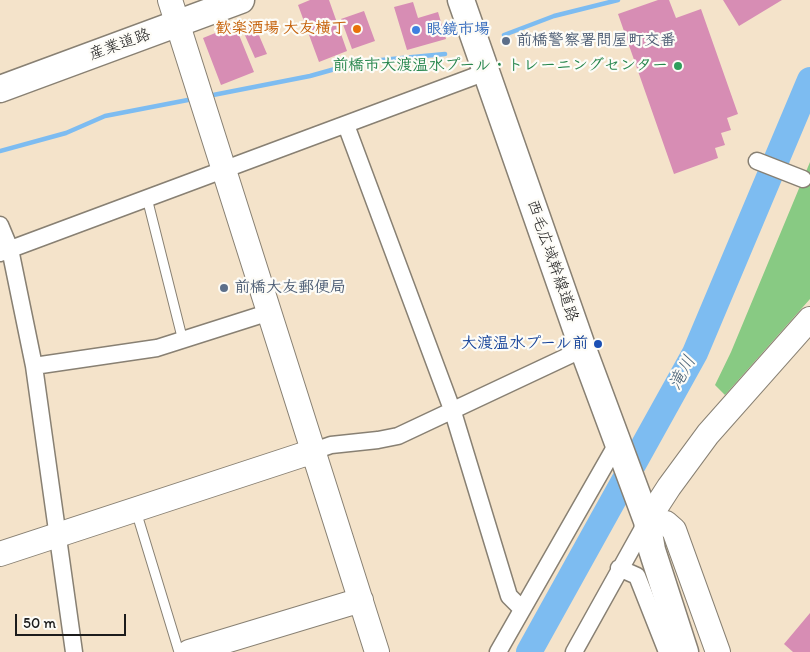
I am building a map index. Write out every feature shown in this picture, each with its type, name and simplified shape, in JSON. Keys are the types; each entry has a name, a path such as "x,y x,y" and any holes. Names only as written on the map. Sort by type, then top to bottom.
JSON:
{"main road":[{"name":"産業道路","path":"0,89 174,12 241,0"},
{"name":"西毛広域幹線道路","path":"461,0 583,349 645,513 652,550 685,652"},
{"name":"西毛広域幹線道路","path":"645,513 665,547 701,652"}],"street":[{"path":"174,12 377,652"},
{"path":"5,251 225,168 346,126 486,72"},
{"path":"346,126 453,412 509,596 522,608"},
{"path":"757,161 803,179"},
{"path":"0,225 34,366 74,652"},
{"path":"34,366 142,351 183,341 270,312"},
{"path":"574,652 619,568 645,513 669,488 708,434 810,318"},
{"path":"0,554 136,511 331,445 398,436 453,412 583,349"},
{"path":"498,652 522,608 620,446"},
{"path":"645,513 666,523 674,530 718,652"},
{"path":"619,568 637,576 667,652"},
{"path":"189,652 222,648 361,600"}],"lane":[{"path":"147,198 183,341"},
{"path":"136,511 179,652"}],"green space":[{"path":"810,162 810,299 725,395 715,385 731,352"}],"building":[{"path":"310,0 329,0 347,51 319,62 298,5"},
{"name":"前橋市大渡温水プール・トレーニングセンター","path":"658,0 669,0 676,18 701,9 738,114 727,118 731,130 721,133 725,145 715,148 718,158 674,174 618,14"},
{"path":"723,0 782,0 739,26"},
{"path":"413,2 418,18 438,12 446,39 407,50 394,7"},
{"path":"364,11 375,41 352,49 341,19"},
{"path":"252,19 267,54 255,58 240,24"},
{"path":"235,25 254,72 221,85 203,38"},
{"path":"810,613 810,652 793,652 784,644"}],"waterway":[{"path":"504,35 554,16 618,0"},
{"path":"208,96 310,76 360,62 445,54"},
{"name":"滝川","path":"529,652 695,353 810,80"},
{"path":"0,151 66,133 105,116 193,99"}],"place":[{"name":"歓楽酒場 大友横丁","path":"357,29"},
{"name":"眼鏡市場","path":"416,30"},
{"name":"前橋警察署問屋町交番","path":"506,41"},
{"name":"前橋市大渡温水プール・トレーニングセンター","path":"678,66"},
{"name":"前橋大友郵便局","path":"224,288"},
{"name":"大渡温水プール前","path":"598,344"}]}
